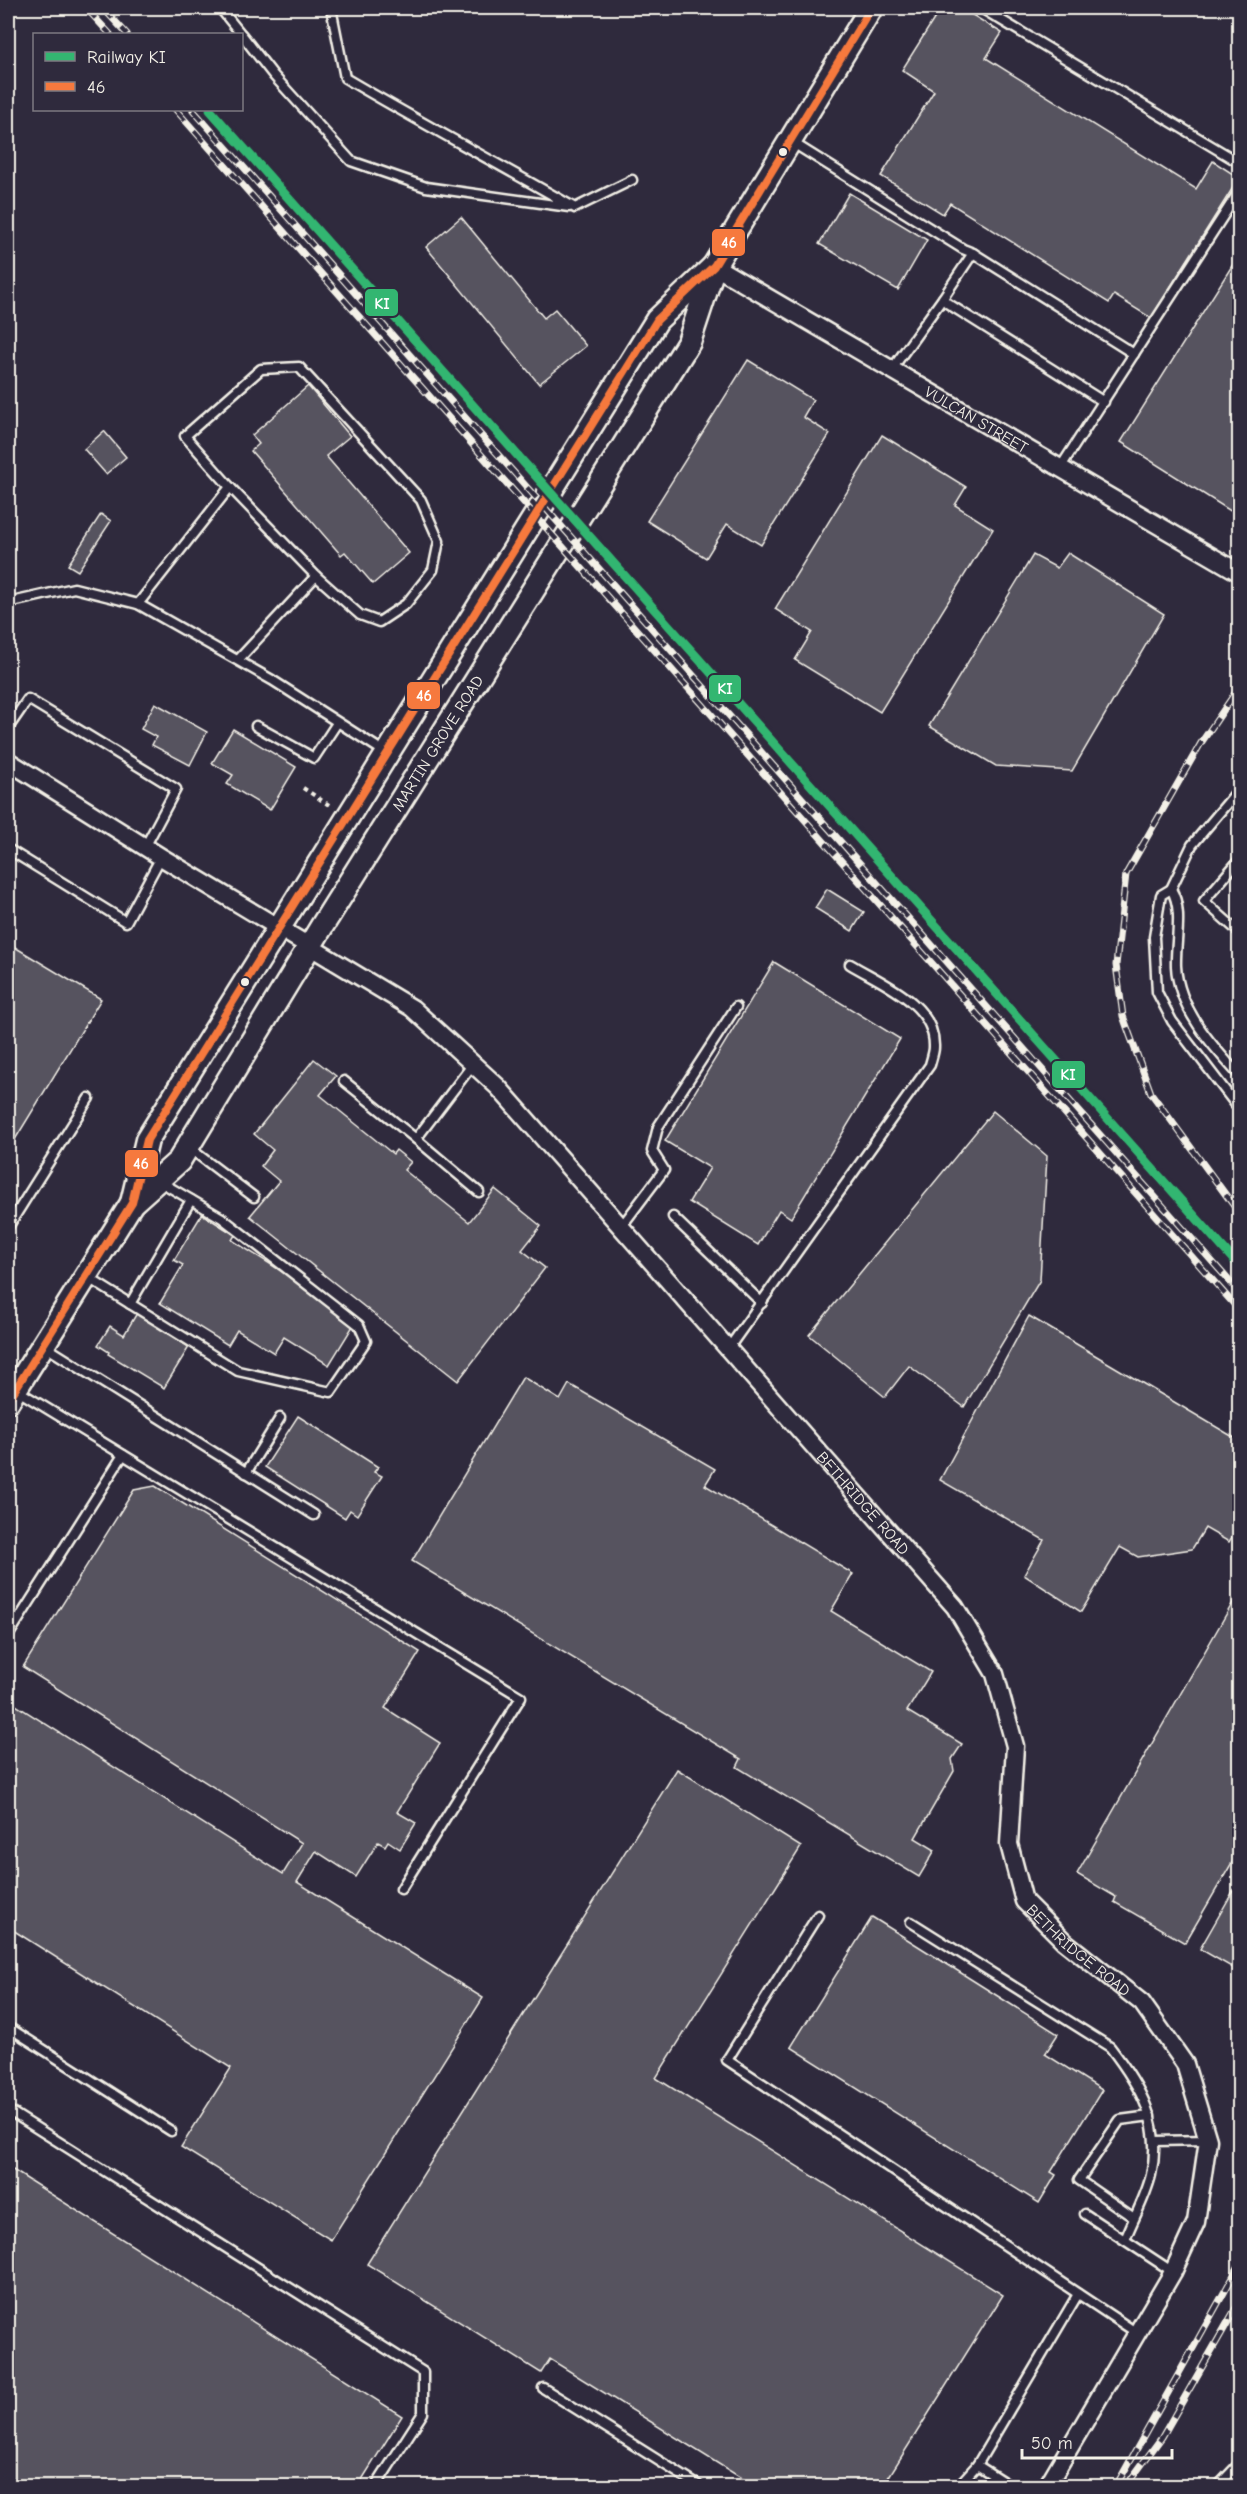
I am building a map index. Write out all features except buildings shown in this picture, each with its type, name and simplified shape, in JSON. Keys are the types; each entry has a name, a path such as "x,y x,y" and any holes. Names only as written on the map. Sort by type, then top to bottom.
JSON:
{"main road":[{"name":"MARTIN GROVE ROAD","path":"11,1395 132,1203 178,1161 689,342 714,266 871,8"},
{"name":"MARTIN GROVE ROAD","path":"132,1203 147,1140 278,928 657,320 714,266"}],"street":[{"name":"VULCAN STREET","path":"714,266 1239,573"},
{"name":"BETHRIDGE ROAD","path":"8,761 161,857 412,1008 498,1087 956,1607 995,1674 1015,1746 1009,1844 1024,1901 1064,1941 1142,2003 1185,2064 1208,2140 1196,2222 1173,2272 1047,2487"}],"lane":[{"path":"220,8 239,33"},
{"path":"331,8 345,78 575,208"},
{"path":"981,8 1239,163"},
{"path":"243,37 274,76 351,161 426,187 575,208 632,180"},
{"path":"790,141 1134,354"},
{"path":"1060,468 1239,190"},
{"path":"891,369 973,253"},
{"path":"943,298 947,303 1104,402"},
{"path":"298,367 421,500 439,541 433,570 406,604 379,622 360,615 316,576 230,487 185,436 261,369 298,367"},
{"path":"138,604 230,487"},
{"path":"238,660 316,576"},
{"path":"8,606 12,602 74,588 138,604 238,660 387,753"},
{"path":"8,728 28,699 176,789 145,847"},
{"path":"256,726 314,758 337,723"},
{"path":"1239,788 1192,845 1172,889 1161,895 1154,937 1157,992 1173,1022 1239,1110"},
{"path":"8,849 126,922 161,857"},
{"path":"1239,859 1204,901 1239,933"},
{"path":"1172,889 1178,899 1176,966 1178,986 1199,1028 1239,1076"},
{"path":"728,1349 930,1065 934,1047 928,1022 911,1001 850,964"},
{"path":"621,1227 664,1170 652,1151 658,1127 736,1007"},
{"path":"416,1139 473,1064"},
{"path":"344,1081 479,1192"},
{"path":"8,1227 89,1098"},
{"path":"187,1147 254,1197"},
{"path":"86,1277 238,1371 331,1392 366,1341 359,1325 222,1218 157,1180"},
{"path":"130,1304 191,1200"},
{"path":"673,1217 762,1303"},
{"path":"43,1345 314,1515"},
{"path":"11,1395 123,1455 521,1697 401,1889"},
{"path":"246,1473 280,1418"},
{"path":"8,1636 123,1455"},
{"path":"818,1915 727,2060 1137,2333"},
{"path":"912,1922 1110,2047 1134,2078 1150,2116 1155,2141 1151,2176 1125,2240"},
{"path":"8,2027 171,2131"},
{"path":"8,2110 423,2372 423,2413 376,2487"},
{"path":"1134,2218 1079,2180 1120,2120 1150,2116"},
{"path":"1155,2141 1208,2140"},
{"path":"1085,2214 1173,2272"},
{"path":"958,2487 977,2465 1078,2294"},
{"path":"543,2388 699,2487"},
{"path":"1218,2487 1239,2463"},
{"path":"977,2465 1010,2487"}],"path":[{"path":"303,788 329,805"}],"railway":[{"path":"86,8 109,33"},
{"path":"103,8 126,33"},
{"path":"177,111 1240,1311"},
{"path":"194,111 1240,1293"},
{"path":"1234,1206 1151,1093 1123,1016 1116,965 1126,874 1201,743 1240,686"},
{"path":"1116,2486 1240,2264"},
{"path":"1126,2486 1162,2437 1240,2301"}],"rail line":[{"name":"KI","path":"211,111 1240,1267"}],"transit line":[{"name":"46","path":"8,1401 132,1203 147,1140 657,320 714,266 871,8"}]}
